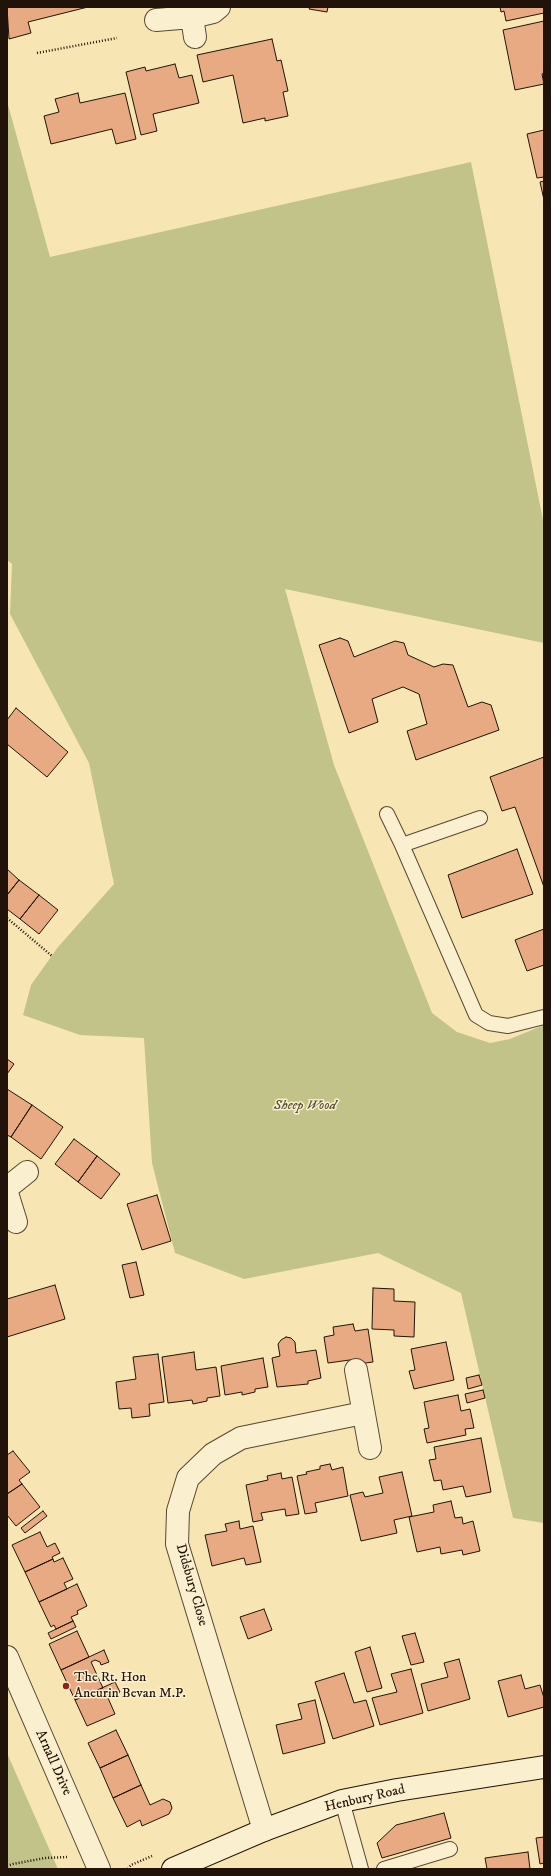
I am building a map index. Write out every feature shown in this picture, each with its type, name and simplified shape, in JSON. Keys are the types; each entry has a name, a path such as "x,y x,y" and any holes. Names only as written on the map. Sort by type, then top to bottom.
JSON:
{"street":[{"path":"156,20 193,27 219,7"},
{"path":"7,1188 27,1172"},
{"path":"7,1193 16,1222"},
{"path":"356,1370 370,1448"},
{"name":"Didsbury Close","path":"264,1830 177,1544 178,1511 188,1478 213,1454 241,1438 363,1413"},
{"name":"Arnall Drive","path":"7,1657 97,1862"},
{"name":"Henbury Road","path":"173,1869 264,1830 342,1801 397,1790 544,1767"}],"lane":[{"path":"387,814 476,1015 489,1023 508,1026 544,1017"},
{"path":"402,845 480,818"},
{"path":"342,1801 361,1869"},
{"path":"384,1869 450,1849"}],"path":[{"path":"37,54 116,38"},
{"path":"7,918 52,956"},
{"path":"7,1866 45,1858 97,1862"}],"green space":[{"name":"Sheep Wood","path":"7,101 50,257 471,162 544,525 544,643 285,589 334,765 432,1013 457,1032 490,1043 510,1039 544,1025 544,1523 513,1518 461,1293 378,1253 244,1279 175,1253 152,1163 144,1038 80,1035 23,1015 31,985 58,947 114,884 89,763 10,614 12,564 7,560"},
{"path":"7,1753 58,1869 7,1869"}],"building":[{"path":"7,7 88,7 28,22 31,33 9,39"},
{"path":"310,7 328,7 327,12 309,9"},
{"path":"500,7 544,7 544,13 506,21 504,11 501,12"},
{"path":"544,21 544,73 542,74 544,84 515,90 503,30"},
{"path":"272,39 277,61 281,60 288,91 283,92 288,116 265,121 265,118 243,123 233,75 203,82 197,55"},
{"path":"175,64 179,78 192,75 199,103 153,114 157,131 141,135 126,72 145,67 146,71"},
{"path":"78,93 80,103 125,93 136,139 116,144 112,129 51,144 44,116 59,112 55,99"},
{"path":"544,130 544,177 537,178 527,134"},
{"path":"544,181 544,200 540,182"},
{"path":"340,638 348,641 354,657 395,641 404,643 408,655 434,667 443,664 453,665 468,707 482,702 491,705 499,730 416,760 407,731 427,724 419,694 403,687 372,699 378,722 349,733 319,645"},
{"path":"16,708 68,752 47,777 7,744 7,720"},
{"path":"544,757 544,887 515,807 502,811 490,777"},
{"path":"517,849 533,894 462,918 448,875"},
{"path":"7,869 19,880 7,895"},
{"path":"19,880 39,895 20,919 7,909 7,895"},
{"path":"39,895 58,910 39,934 20,919"},
{"path":"544,929 544,965 527,971 515,940"},
{"path":"7,1059 14,1064 7,1074"},
{"path":"7,1089 32,1105 11,1137 7,1135"},
{"path":"32,1105 63,1127 41,1159 11,1137"},
{"path":"74,1139 97,1156 78,1182 55,1164"},
{"path":"97,1156 120,1174 101,1199 78,1182"},
{"path":"157,1195 171,1241 142,1250 127,1204"},
{"path":"136,1262 144,1295 130,1298 122,1265"},
{"path":"55,1285 65,1319 7,1337 7,1299"},
{"path":"373,1288 394,1289 394,1301 415,1302 414,1337 394,1336 394,1330 372,1329"},
{"path":"353,1324 355,1331 368,1329 373,1362 358,1364 357,1359 328,1363 324,1337 334,1335 333,1327"},
{"path":"286,1337 291,1338 295,1342 296,1353 316,1350 321,1378 308,1381 308,1384 277,1387 272,1358 280,1356 278,1344"},
{"path":"446,1342 454,1380 414,1389 409,1371 415,1370 411,1349"},
{"path":"194,1352 196,1370 216,1367 220,1396 207,1398 207,1401 193,1404 192,1400 168,1403 162,1357"},
{"path":"158,1354 164,1402 149,1404 150,1416 132,1418 131,1408 119,1409 116,1382 136,1379 133,1357"},
{"path":"263,1358 268,1387 255,1389 255,1392 242,1395 242,1392 225,1395 221,1366"},
{"path":"479,1375 482,1385 468,1389 466,1378"},
{"path":"483,1390 485,1398 467,1403 465,1394"},
{"path":"458,1395 461,1411 470,1409 474,1428 465,1429 466,1435 427,1443 424,1429 429,1428 424,1402"},
{"path":"481,1438 491,1492 466,1497 463,1486 443,1490 441,1480 434,1481 429,1460 436,1459 434,1447"},
{"path":"13,1451 30,1472 19,1480 22,1484 7,1494 7,1455"},
{"path":"330,1464 332,1470 343,1467 348,1496 315,1503 317,1512 305,1514 297,1476 307,1474 306,1472 320,1469 320,1466"},
{"path":"402,1472 412,1516 394,1520 397,1533 361,1541 350,1495 363,1492 365,1497 383,1493 379,1477"},
{"path":"281,1473 282,1479 292,1477 299,1514 286,1516 285,1509 261,1513 263,1520 253,1522 246,1485 268,1480 267,1476"},
{"path":"22,1484 40,1507 16,1526 7,1515 7,1494"},
{"path":"451,1501 455,1518 462,1517 463,1524 473,1521 480,1551 463,1555 462,1550 441,1554 440,1547 417,1552 409,1517 434,1512 433,1505"},
{"path":"43,1511 47,1516 25,1533 21,1528"},
{"path":"239,1521 240,1529 253,1526 261,1562 246,1565 244,1558 212,1566 205,1535 227,1531 225,1524"},
{"path":"40,1532 47,1547 55,1543 60,1553 52,1557 53,1559 25,1572 12,1545"},
{"path":"63,1558 73,1579 64,1583 67,1589 39,1602 25,1572 53,1559 54,1562"},
{"path":"77,1584 87,1606 77,1611 78,1614 71,1617 73,1621 56,1629 54,1625 51,1627 39,1602"},
{"path":"264,1609 272,1630 248,1639 240,1617"},
{"path":"73,1621 76,1627 51,1639 48,1633"},
{"path":"77,1631 89,1657 61,1670 49,1644"},
{"path":"415,1633 424,1662 411,1665 402,1636"},
{"path":"370,1647 382,1688 367,1692 355,1652"},
{"path":"104,1650 109,1662 101,1665 100,1662 95,1660 91,1662 103,1688 75,1700 61,1670"},
{"path":"459,1659 470,1699 428,1711 421,1684 448,1677 444,1663"},
{"path":"411,1669 423,1713 380,1725 372,1698 397,1692 391,1674"},
{"path":"344,1673 354,1703 366,1700 374,1726 333,1739 315,1682"},
{"path":"521,1675 525,1689 540,1685 544,1698 544,1707 508,1717 498,1681"},
{"path":"115,1682 120,1692 108,1698 115,1714 87,1726 75,1700"},
{"path":"315,1700 325,1743 283,1754 276,1725 302,1719 298,1704"},
{"path":"116,1730 128,1755 100,1768 88,1743"},
{"path":"128,1755 141,1785 113,1798 100,1768"},
{"path":"141,1785 150,1805 163,1799 170,1802 172,1808 169,1814 142,1826 140,1820 127,1827 113,1798"},
{"path":"444,1813 451,1838 382,1858 377,1843 396,1825"},
{"path":"544,1837 544,1863 540,1864 536,1838"},
{"path":"528,1852 530,1869 487,1869 485,1858"}],"place":[{"name":"The Rt. Hon Aneurin Bevan M.P.","path":"66,1686"}]}
